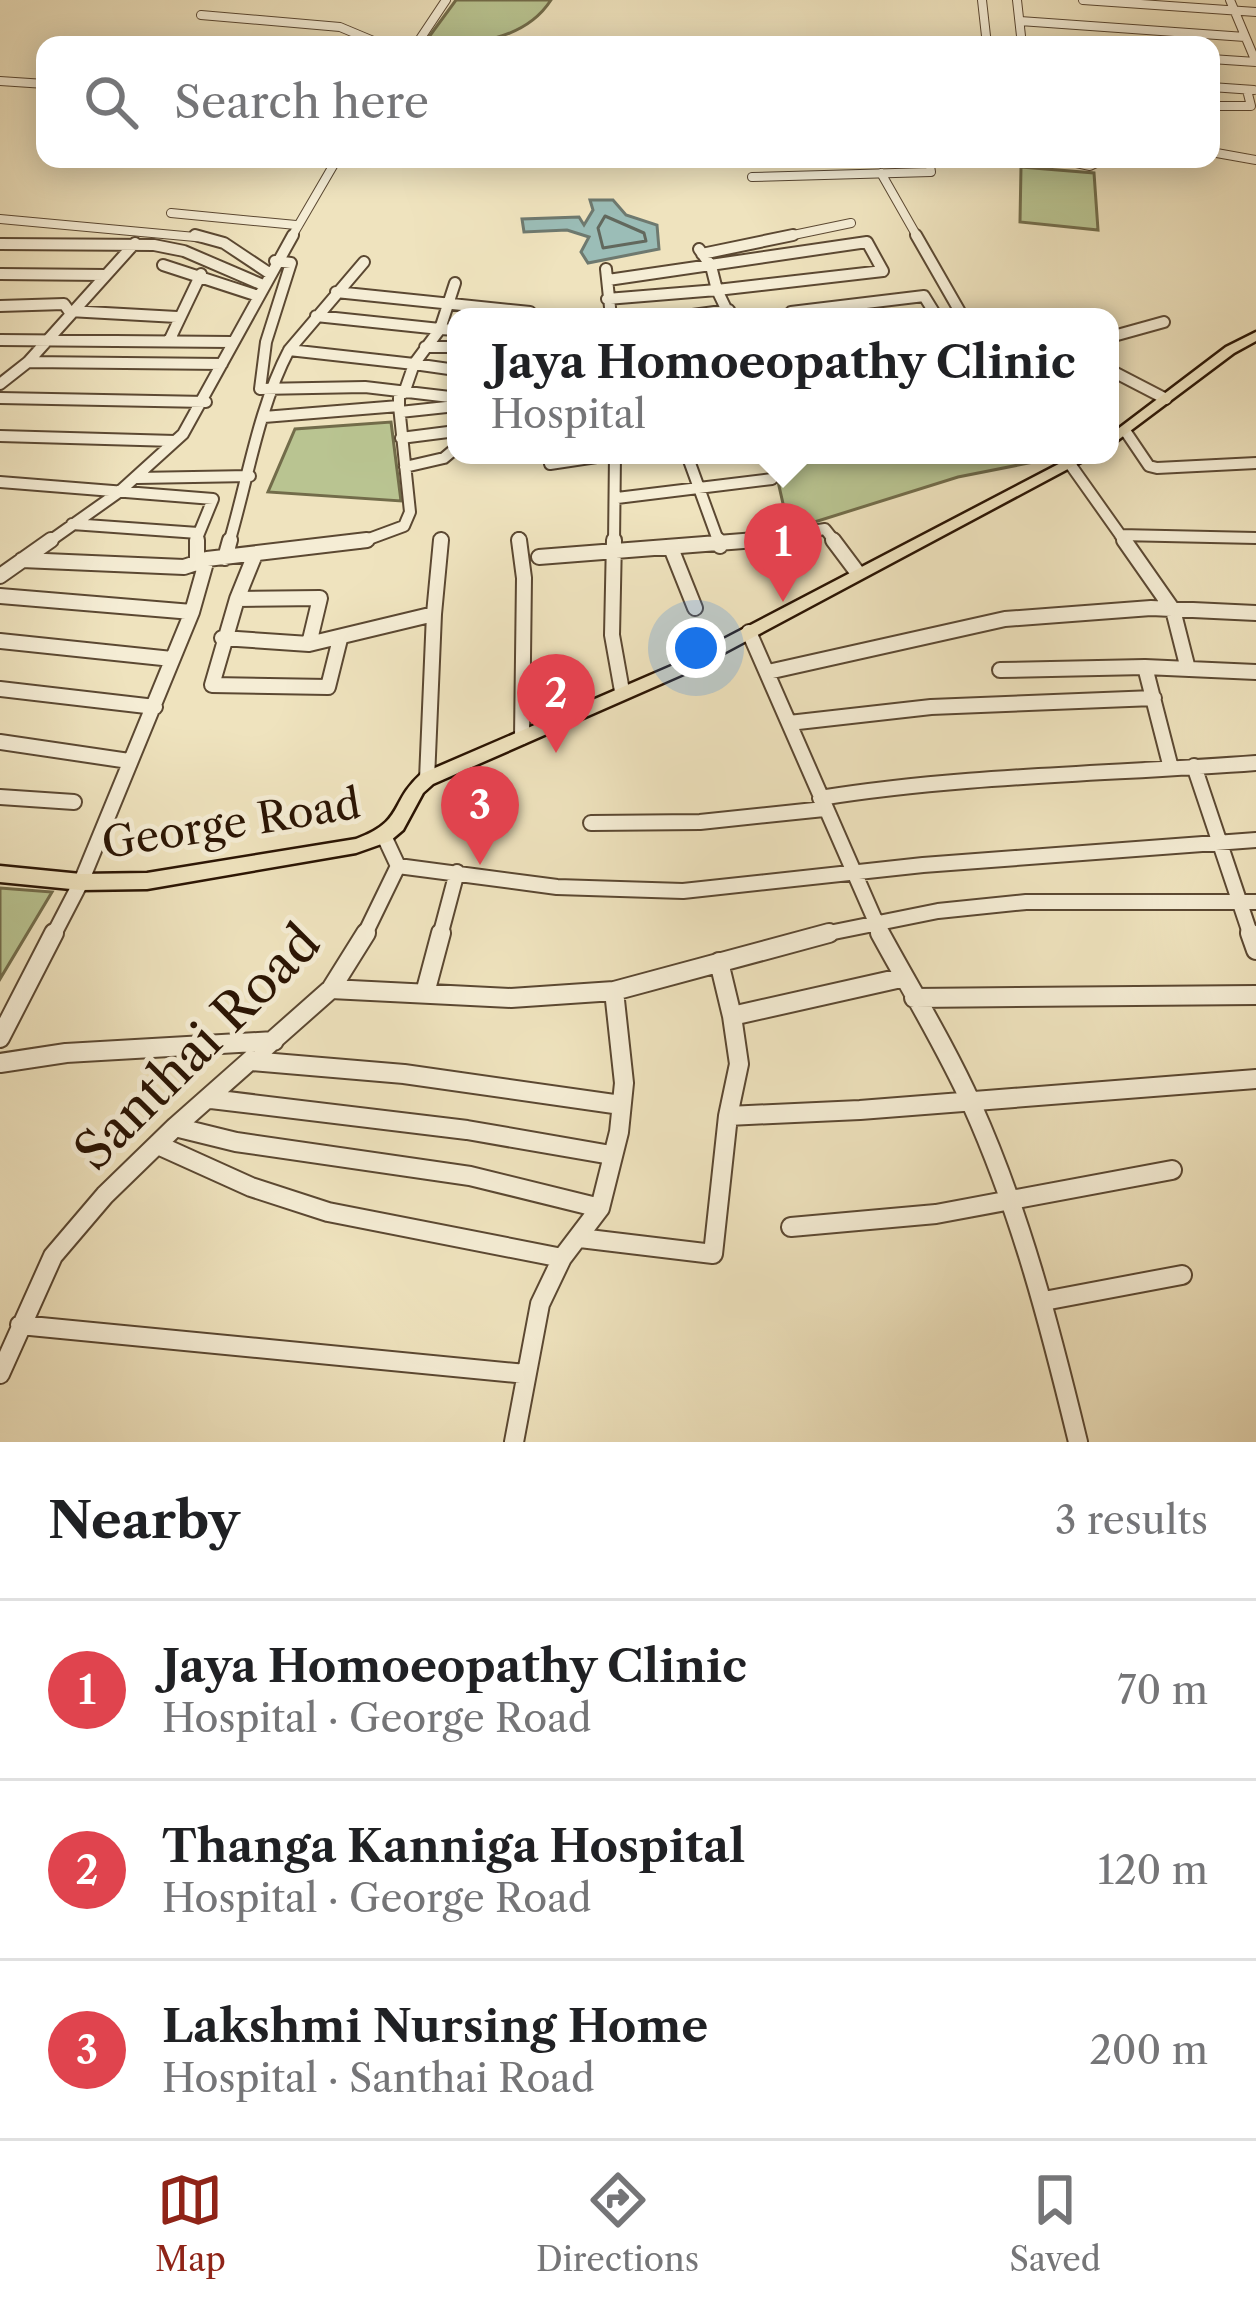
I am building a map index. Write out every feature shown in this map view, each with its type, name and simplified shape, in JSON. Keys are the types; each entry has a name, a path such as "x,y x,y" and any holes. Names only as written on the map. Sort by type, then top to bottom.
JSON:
{"main road":[{"path":"1119,436 1230,350 1256,337"},
{"name":"George Road","path":"0,874 81,882 147,880 356,846 384,836 428,779 682,668 1070,464"}],"street":[{"path":"422,36 446,0"},
{"path":"982,0 986,36"},
{"path":"1017,0 1021,36"},
{"path":"1083,0 1256,12"},
{"path":"1220,60 1256,62 1230,0"},
{"path":"201,15 322,24 357,36"},
{"path":"1020,21 1245,37"},
{"path":"1135,29 1136,36"},
{"path":"0,81 36,83"},
{"path":"1220,88 1252,90 1251,106 1220,106"},
{"path":"1220,154 1256,160"},
{"path":"0,576 123,489 175,441 206,402 231,342 332,168"},
{"path":"752,177 931,172 930,168"},
{"path":"881,173 958,308"},
{"path":"170,213 296,225"},
{"path":"0,219 191,234 224,243 266,279"},
{"path":"727,308 711,266 700,252 851,224"},
{"path":"184,250 191,234"},
{"path":"608,299 883,271 866,242 711,266 607,275 608,299 610,308"},
{"path":"0,244 135,243 184,250 266,279"},
{"path":"0,384 6,374 28,362 69,311 135,243"},
{"path":"225,558 250,476 267,392 289,350 364,262"},
{"path":"163,265 201,274 266,279 291,263 266,342 260,389 365,387 401,401 447,405"},
{"path":"0,274 105,275"},
{"path":"169,341 201,274"},
{"path":"22,560 158,567 359,543 404,526 410,512 401,401 414,364 440,328 455,284"},
{"path":"336,292 488,308"},
{"path":"824,308 924,296 931,308"},
{"path":"0,306 64,304 69,311"},
{"path":"69,311 178,317"},
{"path":"316,316 447,329"},
{"path":"1119,334 1164,322"},
{"path":"0,340 231,342"},
{"path":"425,347 447,347"},
{"path":"289,350 447,369"},
{"path":"28,362 222,364"},
{"path":"1119,375 1166,399"},
{"path":"0,398 206,402"},
{"path":"264,417 447,398"},
{"path":"401,438 447,432"},
{"path":"1126,432 1149,466 1156,468 1256,463"},
{"path":"0,436 175,441"},
{"path":"405,467 447,456"},
{"path":"614,464 612,635 622,691"},
{"path":"690,464 720,546"},
{"path":"1070,464 1108,511 1173,610 1188,669"},
{"path":"136,478 250,476"},
{"path":"617,498 772,479"},
{"path":"179,495 184,480"},
{"path":"0,482 123,489 215,501 198,533 202,561 192,613 155,707 81,882 0,1038"},
{"path":"72,524 198,533"},
{"path":"539,557 720,546 825,530 857,572"},
{"path":"1120,535 1256,538"},
{"path":"519,538 524,578 522,736"},
{"path":"428,779 441,540"},
{"path":"671,548 695,608"},
{"path":"254,557 222,638 212,686 328,687 340,639"},
{"path":"0,596 192,613"},
{"path":"237,598 320,598 309,644"},
{"path":"768,672 972,623 1046,614 1256,613"},
{"path":"222,638 309,644 434,614"},
{"path":"749,632 822,803 857,872 874,922 971,1102 1012,1202 1044,1301 1078,1442"},
{"path":"0,641 172,659"},
{"path":"1145,667 1171,768"},
{"path":"1000,670 1145,667 1256,672"},
{"path":"0,688 155,707"},
{"path":"789,723 931,706 1154,698"},
{"path":"0,742 129,761"},
{"path":"591,824 700,822 928,781 998,781 1256,763"},
{"path":"1194,766 1249,902 1256,950"},
{"path":"0,797 74,802"},
{"path":"384,836 398,866 557,886 683,891 1256,840"},
{"name":"Santhai Road","path":"0,1374 53,1256 175,1127 331,989 377,916 398,866"},
{"path":"425,992 457,872"},
{"path":"331,989 511,998 614,991 777,944 874,922 1026,902 1249,902"},
{"path":"580,1238 713,1254 728,1116 739,1064 719,962"},
{"path":"732,1016 901,978"},
{"path":"514,1442 540,1304 562,1258 600,1208 624,1083 614,991"},
{"path":"914,998 1256,994"},
{"path":"0,1063 66,1053 274,1041"},
{"path":"251,1061 404,1074 621,1105"},
{"path":"728,1116 838,1115 1256,1079"},
{"path":"211,1099 467,1130 611,1155"},
{"path":"175,1127 214,1141 403,1164 556,1194 600,1208"},
{"path":"158,1144 251,1187 328,1213 562,1258"},
{"path":"791,1227 885,1223 1172,1170"},
{"path":"1044,1301 1182,1275"},
{"path":"20,1325 526,1374"}],"green space":[{"path":"456,0 551,0 540,14 511,33 430,36"},
{"path":"1021,168 1094,173 1098,230 1020,222"},
{"path":"391,422 401,501 268,492 295,429"},
{"path":"774,464 1024,464 958,477 789,530"},
{"path":"0,888 52,892 0,979"}],"water":[{"path":"590,200 613,200 626,215 657,225 659,249 588,263 581,252 589,237 567,230 524,232 522,219 579,217 584,225 593,210"}],"place":[{"name":"Jaya Homoeopathy Clinic","path":"783,602"},
{"name":"Thanga Kanniga Hospital","path":"556,753"},
{"name":"Lakshmi Nursing Home","path":"480,865"}]}
